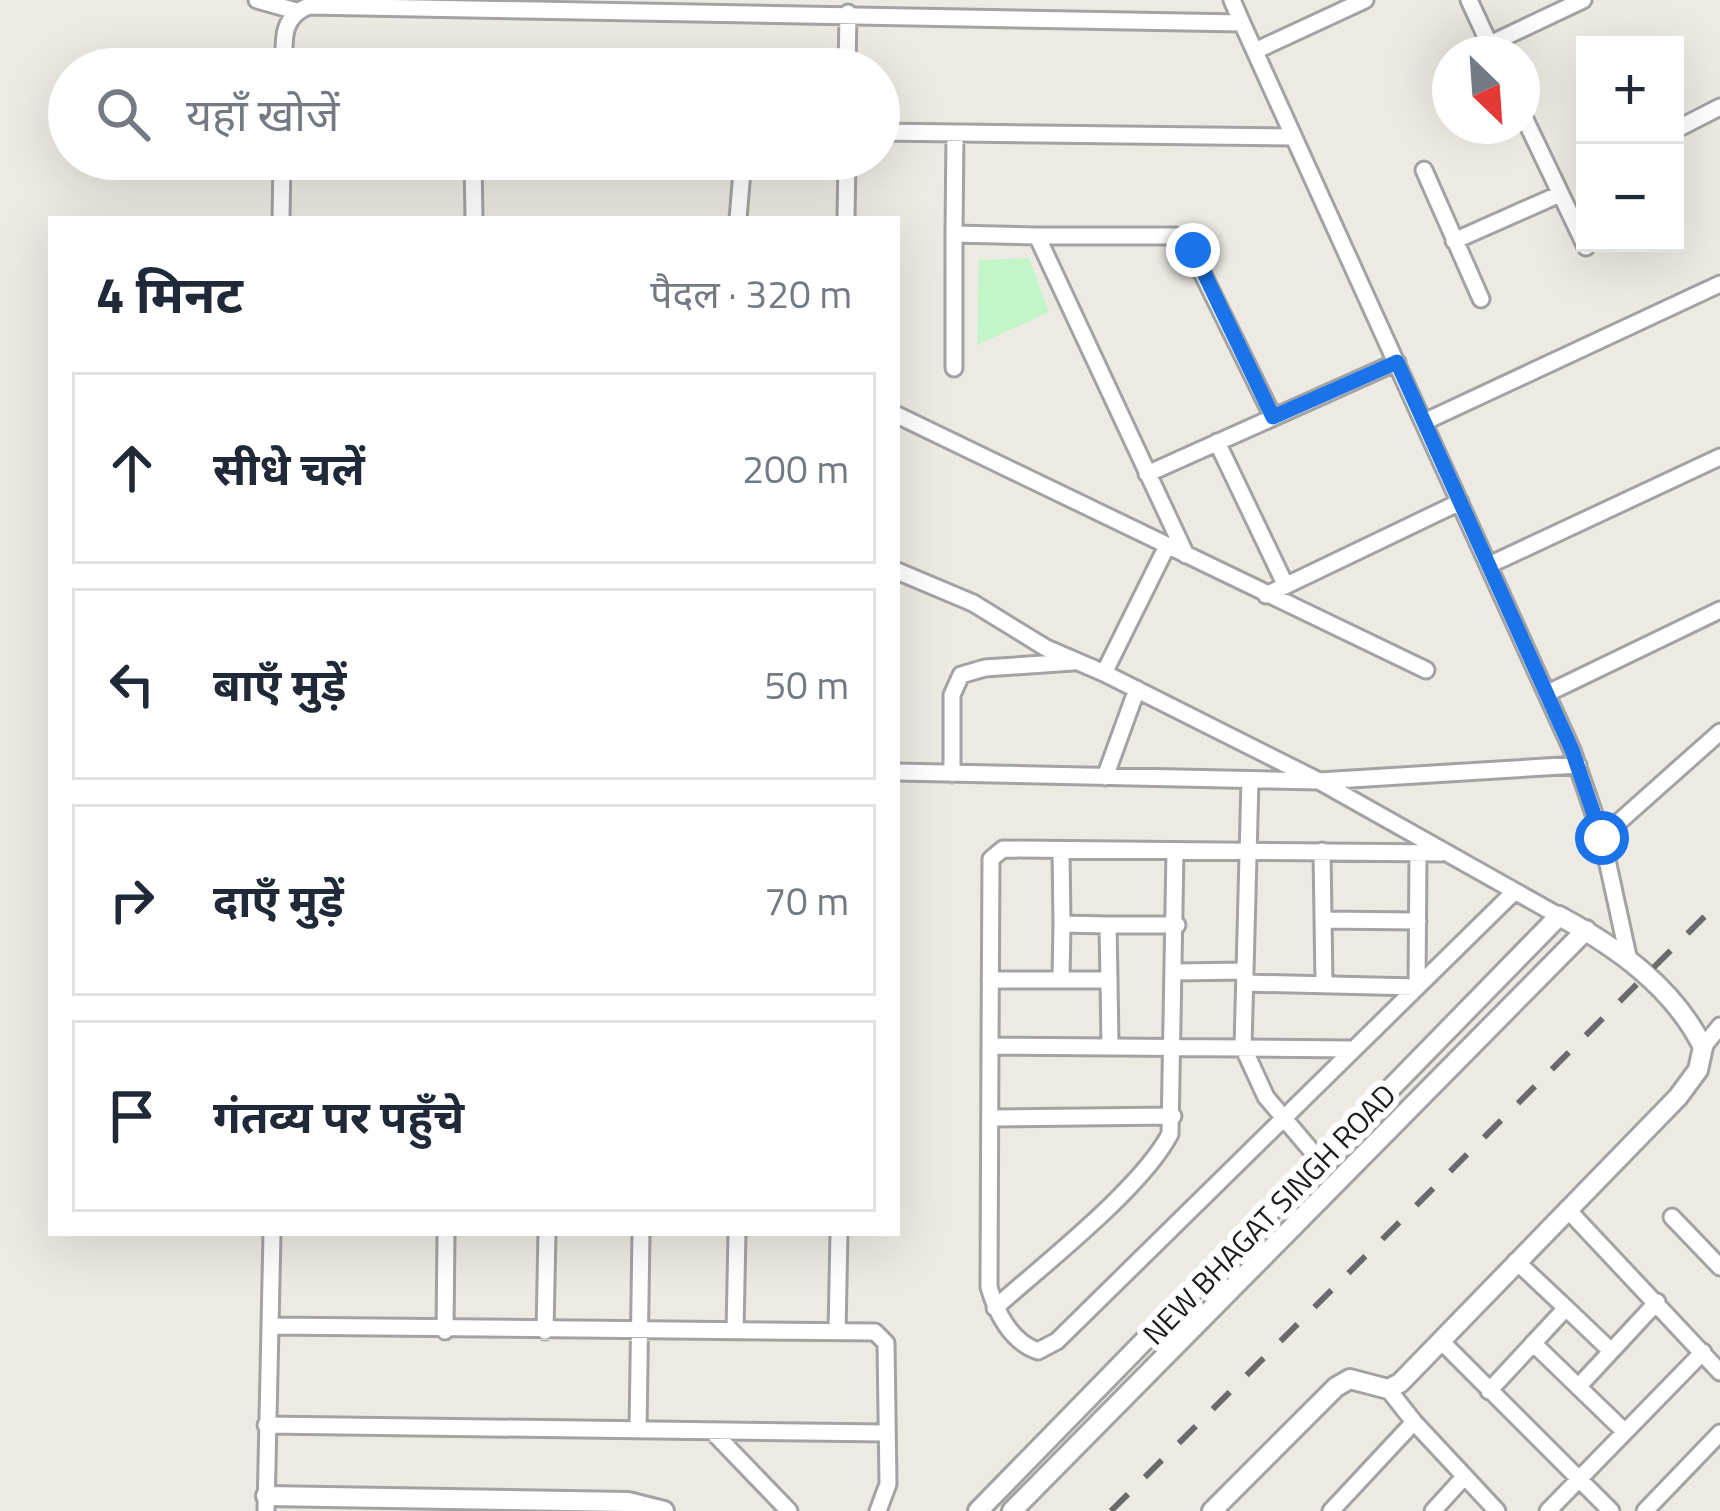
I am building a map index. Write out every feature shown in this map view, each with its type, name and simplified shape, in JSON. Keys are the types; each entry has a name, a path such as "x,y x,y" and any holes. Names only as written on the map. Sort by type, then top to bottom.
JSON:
{"street":[{"path":"257,0 296,11 310,6 674,5 848,14 976,8 1242,22"},
{"path":"1232,0 1548,693 1602,838 1628,956"},
{"path":"1255,51 1365,0"},
{"path":"1468,0 1486,36"},
{"path":"1516,36 1583,0"},
{"path":"284,48 284,32 296,11"},
{"path":"848,14 848,48"},
{"path":"1684,125 1720,107"},
{"path":"900,132 1293,137"},
{"path":"954,368 955,133"},
{"path":"1537,144 1576,226"},
{"path":"1424,170 1481,299"},
{"path":"281,216 282,180"},
{"path":"473,180 474,216"},
{"path":"739,216 741,180"},
{"path":"846,216 847,180"},
{"path":"1454,241 1561,194"},
{"path":"954,235 1176,236 1186,240 1273,417"},
{"path":"1036,236 1186,555"},
{"path":"1424,422 1720,284"},
{"path":"1147,474 1397,362"},
{"path":"900,416 1426,670"},
{"path":"1216,442 1285,584"},
{"path":"1489,565 1720,457"},
{"path":"1265,596 1460,502"},
{"path":"1105,673 1167,546"},
{"path":"900,572 973,603 1076,662 1319,781 1586,930 1628,956 1692,1025 1703,1047"},
{"path":"1548,693 1720,610"},
{"path":"952,774 952,694 961,675 985,668 1076,662"},
{"path":"1105,777 1137,689"},
{"path":"1602,838 1720,731"},
{"path":"900,772 1319,781 1578,766"},
{"path":"1250,780 1244,1047 1265,1096 1322,1162"},
{"path":"1442,853 1003,849 991,859 989,1287 995,1308 1029,1348 1048,1348 1514,892"},
{"path":"1061,850 1061,980"},
{"path":"995,1308 1160,1152 1170,1134 1175,851"},
{"path":"1322,851 1324,985"},
{"path":"1417,987 1418,853"},
{"name":"NEW BHAGAT SINGH ROAD","path":"978,1511 1559,916"},
{"path":"1323,920 1418,921"},
{"path":"1062,924 1177,925"},
{"path":"1108,925 1110,1046"},
{"name":"NEW BHAGAT SINGH ROAD","path":"1012,1511 1586,930"},
{"path":"1175,972 1324,985 1417,987"},
{"path":"990,980 1109,980"},
{"path":"1212,1511 1336,1387 1350,1379 1375,1388 1400,1383 1678,1097 1698,1070 1703,1047 1720,1026"},
{"path":"990,1046 1353,1049"},
{"path":"990,1118 1173,1116"},
{"path":"1567,1209 1720,1372"},
{"path":"1672,1216 1720,1267"},
{"path":"272,1236 266,1504 628,1502 664,1511"},
{"path":"445,1330 446,1236"},
{"path":"545,1331 547,1236"},
{"path":"638,1430 641,1236"},
{"path":"735,1331 737,1236"},
{"path":"837,1332 838,1236"},
{"path":"1516,1261 1611,1351"},
{"path":"1578,1387 1657,1302"},
{"path":"1489,1391 1566,1308"},
{"path":"271,1326 874,1332 886,1343 888,1484 878,1511"},
{"path":"1441,1341 1611,1511"},
{"path":"1533,1343 1625,1432"},
{"path":"1548,1511 1702,1352"},
{"path":"1388,1389 1497,1511"},
{"path":"1331,1511 1414,1422"},
{"path":"266,1425 886,1433"},
{"path":"712,1431 789,1511"},
{"path":"1646,1511 1720,1433"},
{"path":"1433,1511 1464,1478"}],"green space":[{"path":"1029,258 1049,312 977,345 979,260"}],"railway":[{"path":"1111,1511 1720,901"}],"route":[{"path":"1193,250 1273,417 1397,362 1548,693 1602,838"}]}
